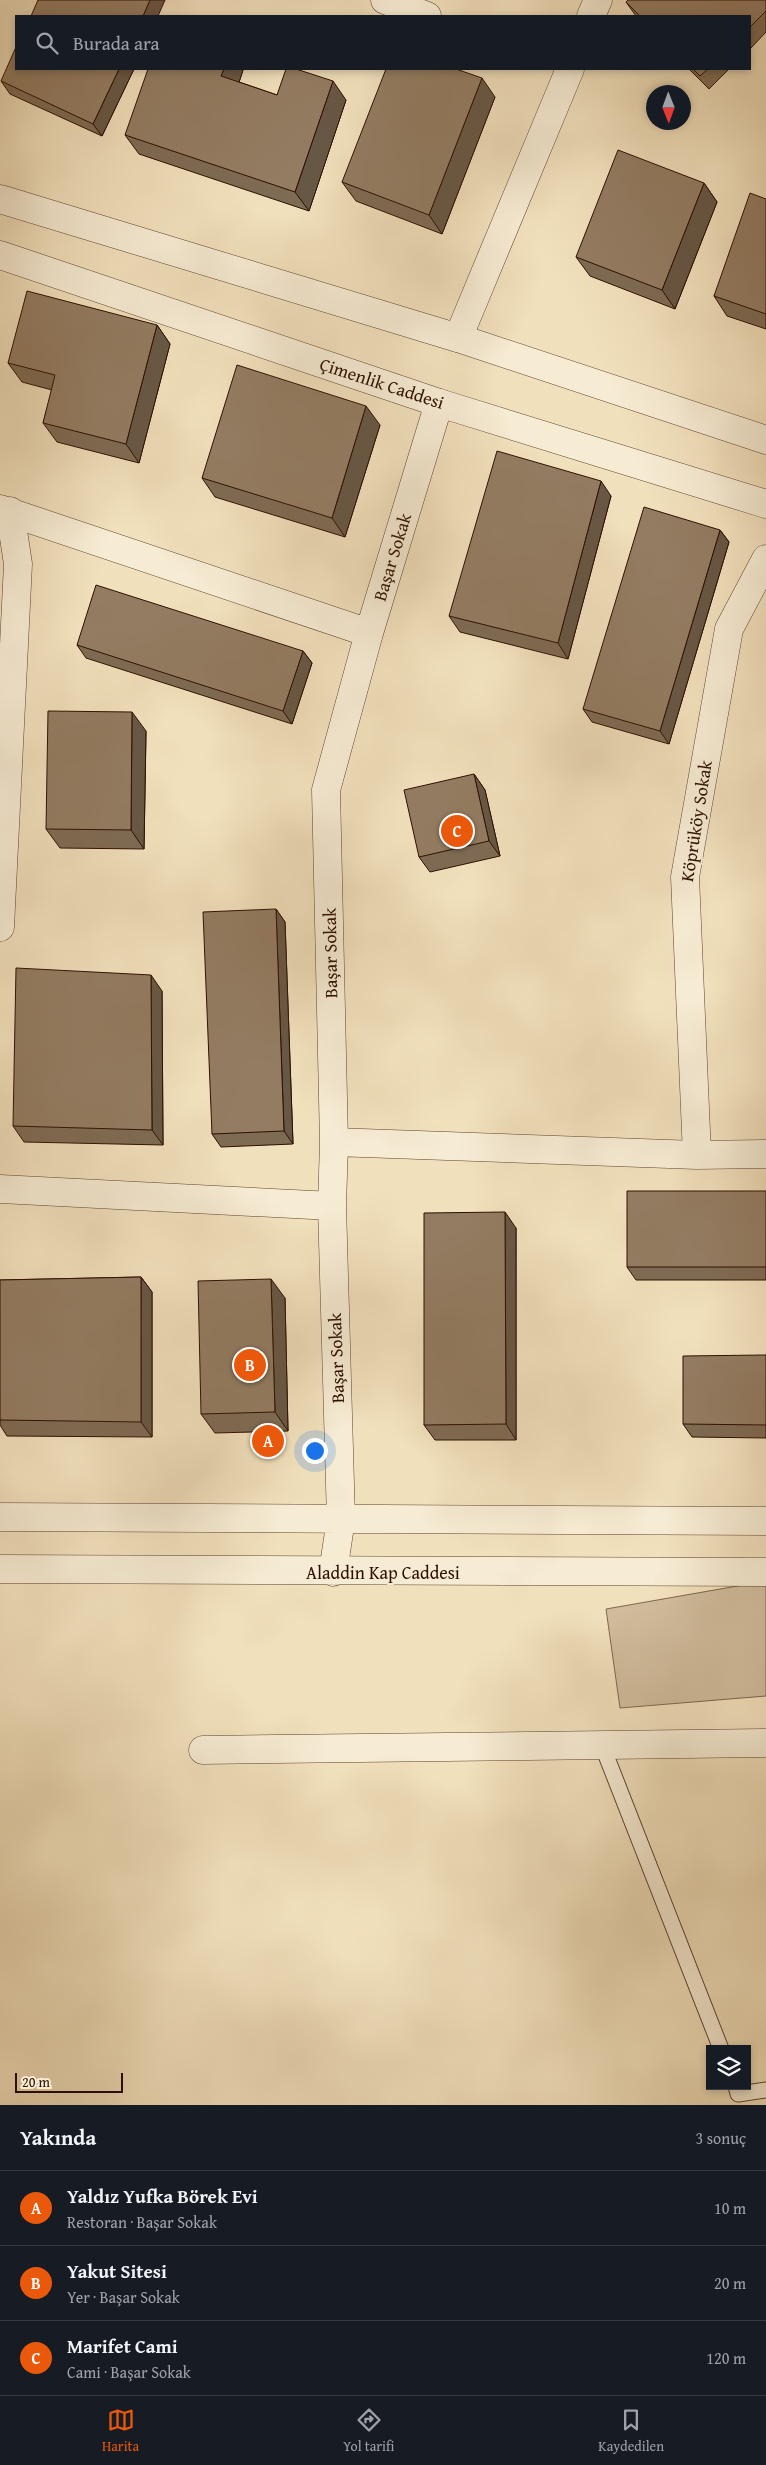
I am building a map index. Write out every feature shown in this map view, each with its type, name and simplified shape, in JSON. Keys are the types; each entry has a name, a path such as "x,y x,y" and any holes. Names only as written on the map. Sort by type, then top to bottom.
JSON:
{"street":[{"path":"385,0 424,15"},
{"path":"592,15 598,0"},
{"path":"458,338 567,70"},
{"path":"0,198 458,338 766,440"},
{"name":"Çimenlik Caddesi","path":"0,255 439,403 766,504"},
{"name":"Başar Sokak","path":"333,1572 341,1519 332,1206 334,1142 326,790 369,633 439,403"},
{"path":"5,510 369,633"},
{"path":"0,927 18,564 5,510"},
{"name":"Köprüköy Sokak","path":"697,1155 685,877 729,629 766,559"},
{"path":"334,1142 697,1155 766,1154"},
{"path":"0,1189 332,1206"},
{"path":"0,1517 766,1521"},
{"name":"Aladdin Kap Caddesi","path":"0,1569 333,1572 766,1572"},
{"path":"203,1750 766,1743"}],"lane":[{"path":"602,1745 719,2045"},
{"path":"737,2090 738,2094 766,2090"}],"shaded area":[{"path":"766,1581 766,1696 620,1708 606,1609"}],"building":[{"path":"38,0 150,0 143,15 31,15"},
{"path":"628,0 766,0 766,11 751,26 751,15 639,15 626,2"},
{"path":"15,49 15,70 119,70 93,124 1,81"},
{"path":"148,70 224,70 221,76 277,95 286,70 299,70 333,81 295,192 125,135"},
{"path":"386,70 459,70 482,78 429,215 342,182"},
{"path":"694,70 707,70 700,76"},
{"path":"618,150 704,183 662,290 576,257"},
{"path":"750,193 766,199 766,314 714,296"},
{"path":"27,291 157,325 126,444 43,423 55,375 8,363"},
{"path":"237,365 366,406 332,518 202,478"},
{"path":"497,451 601,481 558,643 449,616"},
{"path":"644,507 720,530 660,731 583,709"},
{"path":"96,585 303,651 283,711 77,645"},
{"path":"48,711 132,712 131,830 46,829"},
{"path":"474,774 489,841 419,857 404,790"},
{"path":"276,909 284,1131 212,1134 203,912"},
{"path":"16,968 151,975 152,1130 13,1126"},
{"path":"627,1191 766,1191 766,1267 627,1267"},
{"path":"505,1212 506,1424 424,1425 424,1213"},
{"path":"141,1277 141,1422 0,1420 0,1280"},
{"path":"271,1279 275,1412 201,1414 198,1281"},
{"path":"766,1355 766,1425 683,1424 683,1356"}],"place":[{"name":"Marifet Cami","path":"457,831"},
{"name":"Yakut Sitesi","path":"250,1365"},
{"name":"Yaldız Yufka Börek Evi","path":"268,1441"}]}
